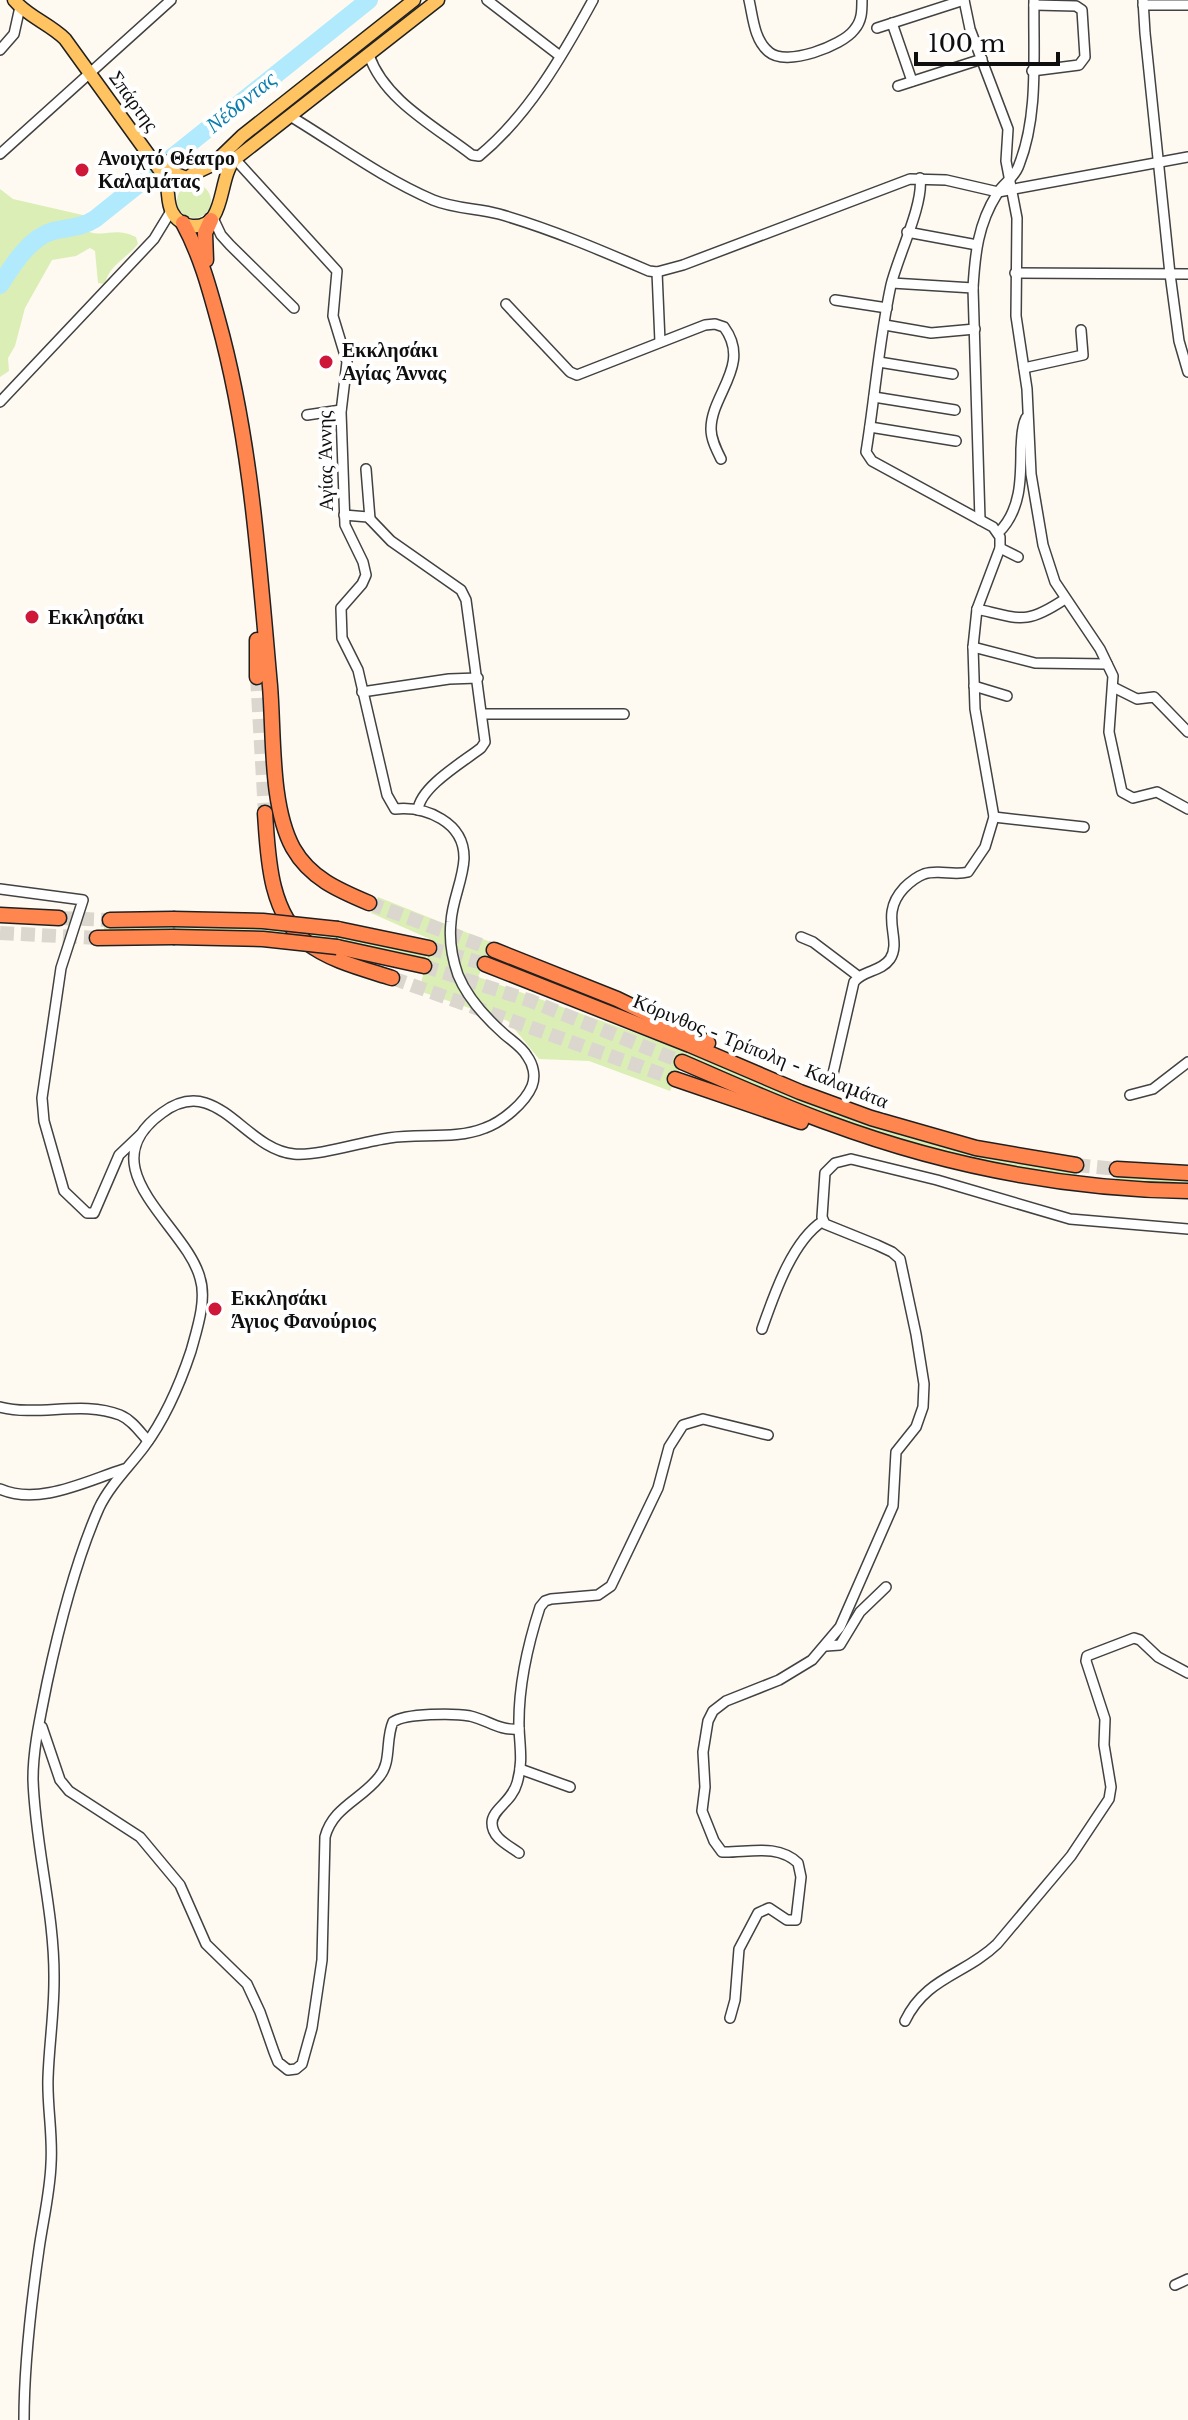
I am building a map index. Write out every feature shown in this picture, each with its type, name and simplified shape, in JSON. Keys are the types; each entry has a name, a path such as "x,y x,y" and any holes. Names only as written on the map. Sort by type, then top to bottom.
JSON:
{"highway":[{"path":"208,285 204,244 212,219"},
{"path":"182,223 194,245 208,285 236,392 257,556 282,824 303,864 319,879 369,903"},
{"path":"257,556 257,677"},
{"path":"265,813 273,886 296,933 334,957 392,978"},
{"path":"0,915 59,918"},
{"path":"110,920 263,921 338,929 429,948"},
{"path":"97,938 263,939 337,947 424,966"},
{"path":"494,950 617,999 871,1118"},
{"name":"Κόρινθος - Τρίπολη - Καλαμάτα","path":"485,964 871,1118 976,1148 1076,1165"},
{"name":"Κόρινθος - Τρίπολη - Καλαμάτα","path":"682,1062 792,1110 902,1148 971,1166 1116,1188 1188,1191"},
{"path":"675,1079 802,1122 902,1148"},
{"path":"1117,1169 1188,1173"}],"main road":[{"path":"178,175 212,165 242,136 414,0"},
{"path":"178,175 170,195 171,211 182,223 197,226 212,219 219,209 228,168 235,159 438,0"},
{"name":"Σπάρτης","path":"17,4 53,27 90,72 106,85 152,154 178,175"},
{"path":"178,175 209,180 218,190 220,198"}],"street":[{"name":"Σπάρτης","path":"90,72 171,0"},
{"path":"487,0 560,56"},
{"path":"369,55 378,76 389,89 475,156 482,154 515,119 560,56 593,0"},
{"path":"749,0 756,32 763,46 771,55 782,58 816,51 853,32 859,23 862,0"},
{"path":"877,28 964,0 970,29 1006,122 1006,161 1017,218 1016,316 1024,368 1030,462 1043,545 1053,577 1107,664 1113,687 1109,732 1122,792 1133,798 1157,792 1188,809"},
{"path":"1011,185 1029,127 1034,2 1076,6 1082,10 1085,57 1079,65 1032,71"},
{"path":"1188,5 1143,2 1170,274 1178,334 1188,372"},
{"path":"0,50 12,37 17,4"},
{"path":"892,23 912,81"},
{"path":"898,86 982,59"},
{"path":"0,154 90,72"},
{"path":"290,116 381,175 433,200 502,215 576,239 657,272 698,260 910,179 954,181 998,192"},
{"path":"980,520 973,288 981,224 998,192 1011,185 1188,157"},
{"name":"Αγίας Άννης","path":"143,1133 166,1110 192,1100 211,1104 262,1142 289,1153 308,1153 397,1136 469,1133 497,1123 522,1101 532,1087 534,1071 524,1051 500,1031 473,1000 457,971 450,927 464,855 458,836 438,816 418,810 395,809 385,793 358,670 343,642 340,613 344,603 364,581 366,571 348,535 344,515 341,410 347,362 333,316 338,280 336,268 235,159"},
{"path":"832,1078 851,990 858,976 880,968 893,953 891,911 899,894 921,875 932,872 959,875 968,872 985,847 994,817 975,709 973,647 977,609 1000,548 998,533 872,461 866,452 887,308 920,193 920,178"},
{"path":"0,402 154,239 171,211"},
{"path":"212,219 230,245 294,308"},
{"path":"154,239 182,223"},
{"path":"907,232 977,245"},
{"path":"657,272 660,342"},
{"path":"1015,273 1188,274"},
{"path":"892,283 973,288"},
{"path":"835,300 887,308"},
{"path":"506,304 570,372 577,375 709,324 721,325 728,332 733,369 711,424 713,441 721,459"},
{"path":"885,325 931,333 975,329"},
{"path":"1024,368 1083,355 1081,330"},
{"path":"879,362 953,374"},
{"path":"874,397 955,410"},
{"path":"307,415 341,410"},
{"path":"998,533 1010,519 1019,489 1022,429 1028,415"},
{"path":"870,427 956,441"},
{"path":"366,469 370,519"},
{"path":"344,515 370,519 391,541 463,591 485,743 426,792 419,801 418,810"},
{"path":"1000,548 1018,557"},
{"path":"977,609 1028,619 1065,599"},
{"path":"973,647 1035,663 1107,664"},
{"path":"362,692 449,679 478,678"},
{"path":"974,686 1007,696"},
{"path":"1113,687 1131,698 1154,697 1188,732"},
{"path":"483,714 624,714"},
{"path":"994,817 1084,827"},
{"path":"0,889 83,900 61,968 42,1098 44,1121 64,1191 69,1198 87,1213 94,1213 119,1155 143,1133"},
{"path":"801,937 813,942 858,976"},
{"path":"1130,1095 1153,1089 1188,1062"},
{"path":"24,2420 38,2258 51,2164 48,2081 54,2000 53,1941 33,1777 36,1747 48,1682 74,1581 100,1507 148,1441 173,1396 190,1355 199,1320 202,1288 196,1266 150,1204 139,1182 135,1156 143,1133"},
{"path":"762,1329 777,1288 806,1236 823,1221 825,1173 835,1163 851,1159 937,1180 1070,1219 1188,1229"},
{"path":"730,2018 735,2000 737,1956 744,1939 763,1909 776,1911 787,1920 796,1920 801,1877 798,1863 787,1856 765,1850 722,1852 714,1841 702,1811 705,1787 703,1752 708,1721 718,1705 779,1680 812,1660 843,1624 891,1511 895,1492 894,1456 916,1427 924,1394 916,1334 900,1259 892,1252 823,1221"},
{"path":"0,1407 31,1412 103,1411 130,1421 148,1441"},
{"path":"519,1853 495,1836 492,1817 510,1801 517,1786 522,1742 519,1729 522,1667 540,1607 551,1599 598,1595 611,1586 658,1488 669,1447 683,1425 703,1419 768,1435"},
{"path":"0,1489 19,1495 53,1492 125,1469"},
{"path":"826,1646 840,1645 860,1612 886,1587"},
{"path":"905,2021 913,2004 925,1992 997,1944 1071,1856 1109,1799 1111,1787 1104,1745 1105,1719 1087,1656 1134,1638 1158,1657 1188,1673"},
{"path":"41,1724 60,1780 69,1791 140,1837 180,1885 206,1944 247,1984 278,2062 288,2070 302,2064 312,2028 322,1960 324,1859 328,1825 335,1815 380,1776 386,1764 393,1722 413,1716 459,1715 508,1730 519,1729"},
{"path":"520,1769 570,1787"},
{"path":"1175,2285 1188,2279"}],"green space":[{"path":"194,184 206,189 211,201 206,213 194,218 182,213 177,201 182,189"},
{"path":"0,189 13,199 87,216 89,232 128,234 136,237 138,244 114,267 105,284 98,283 95,251 90,248 76,256 52,260 25,308 15,346 8,358 9,371 0,377"},
{"path":"378,897 493,943 478,977 686,1051 796,1098 904,1136 973,1154 1077,1172 1077,1177 973,1159 873,1132 685,1056 670,1091 589,1061 539,1059 508,1021 419,991 432,940 371,913"},
{"path":"173,926 301,932 364,941 427,955 425,960 345,943 266,934 104,932 104,927"},
{"path":"1117,1176 1188,1179 1188,1184 1116,1181"}],"waterway":[{"name":"Νέδoντας","path":"0,285 22,253 37,239 95,219 369,0"}],"tunnel":[{"path":"257,677 265,813"},
{"path":"369,903 494,950"},
{"path":"59,918 110,920"},
{"path":"0,933 97,938"},
{"path":"429,948 485,964"},
{"path":"424,966 531,1001 682,1062"},
{"path":"392,978 675,1079"},
{"path":"1076,1165 1117,1169"}],"place":[{"name":"Ανοιχτό Θέατρο Καλαμάτας","path":"82,170"},
{"name":"Εκκλησάκι Αγίας Άννας","path":"326,362"},
{"name":"Εκκλησάκι","path":"32,617"},
{"name":"Εκκλησάκι Άγιος Φανούριος","path":"215,1309"}]}
